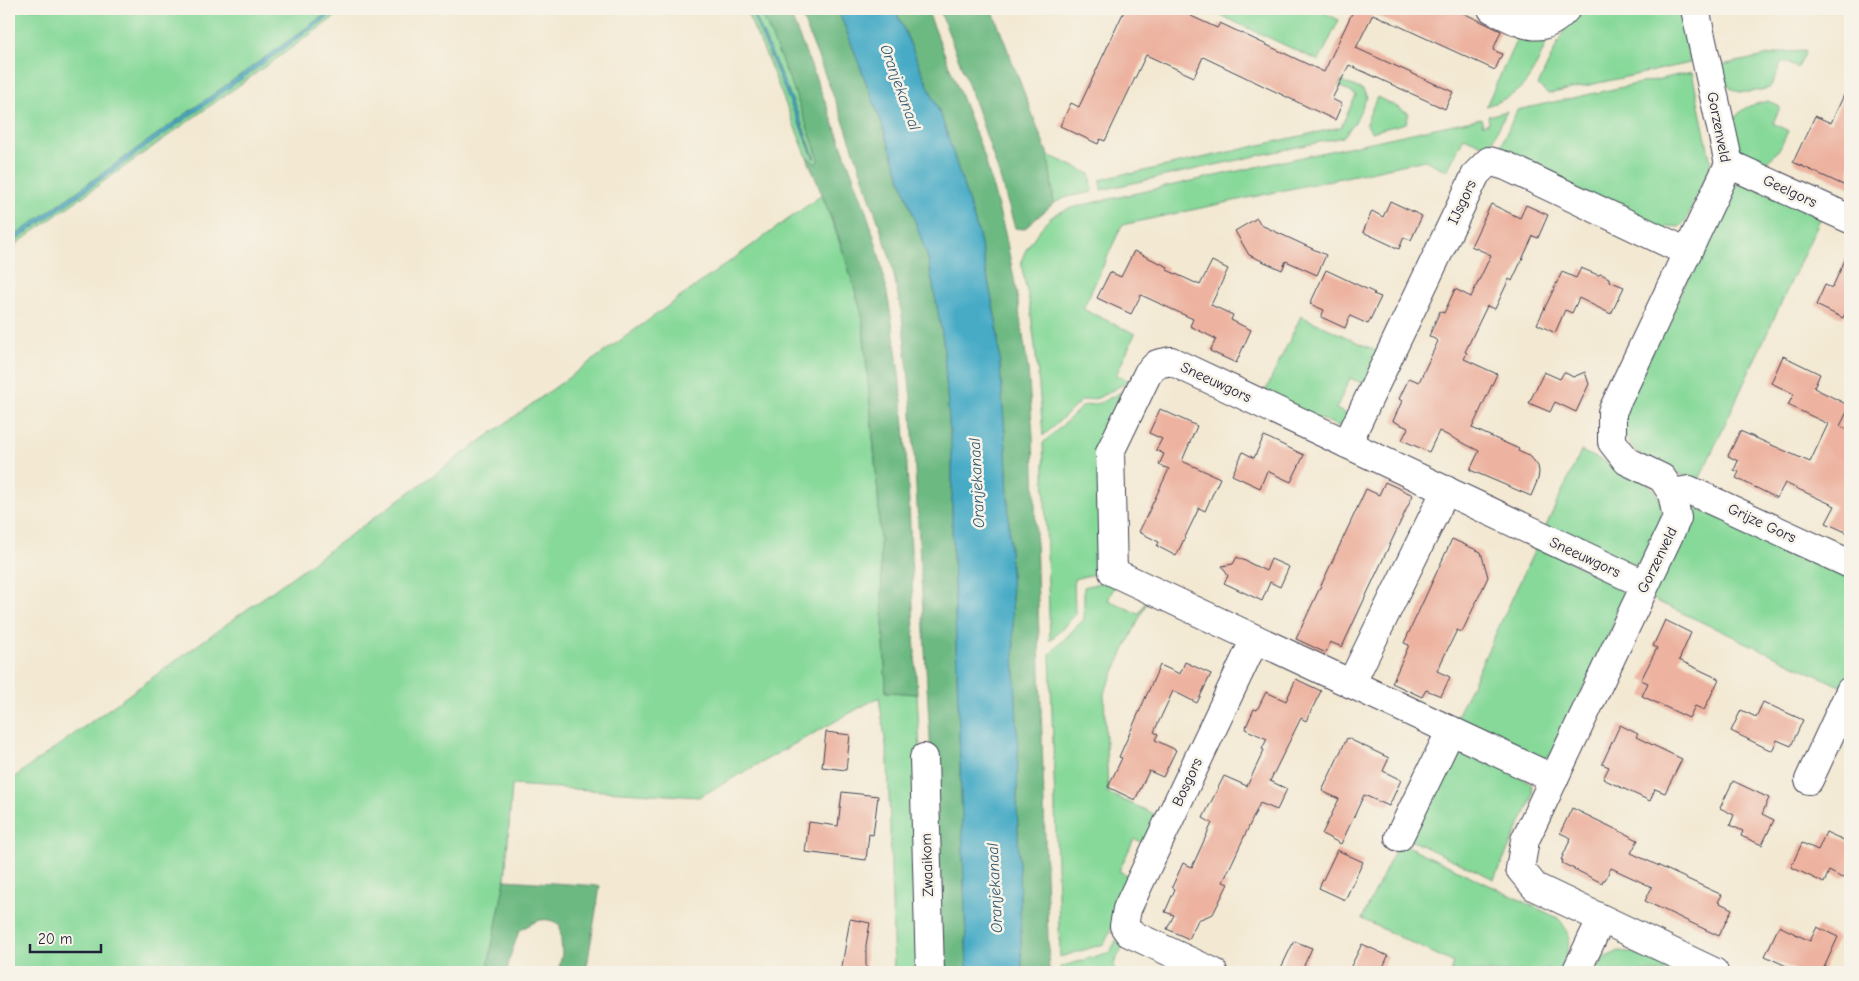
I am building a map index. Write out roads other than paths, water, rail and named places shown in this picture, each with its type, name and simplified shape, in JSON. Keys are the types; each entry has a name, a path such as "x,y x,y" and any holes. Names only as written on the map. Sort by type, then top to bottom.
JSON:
{"street":[{"path":"1492,9 1523,24 1535,27 1557,20 1566,9"},
{"name":"Gorzenveld","path":"1695,9 1729,164 1612,412 1612,442 1627,461 1662,478 1672,493 1677,518 1644,584 1525,840 1520,869 1535,887 1714,972"},
{"name":"IJsgors","path":"1347,444 1476,174 1489,161 1506,166 1687,252"},
{"name":"Geelgors","path":"1729,164 1850,219"},
{"name":"Sneeuwgors","path":"1255,639 1113,572 1110,452 1148,374 1157,364 1171,361 1644,584"},
{"path":"1351,684 1446,490"},
{"name":"Grijze Gors","path":"1672,493 1689,490 1850,564"},
{"path":"1255,639 1554,779"},
{"name":"Bosgors","path":"1213,972 1129,932 1124,926 1126,910 1255,639"},
{"path":"1809,780 1850,691"},
{"path":"1399,838 1451,730"},
{"name":"Zwaaikom","path":"924,758 930,972"},
{"path":"1576,972 1601,920"}],"water":[{"path":"333,9 339,9 9,245 9,240"},
{"path":"750,9 752,9 799,116 814,159"},
{"name":"Oranjekanaal","path":"838,9 895,9 942,118 979,235 997,326 1006,448 1018,751 1017,798 1022,972 967,972 952,523 952,462 943,339 928,259 879,116"}]}
